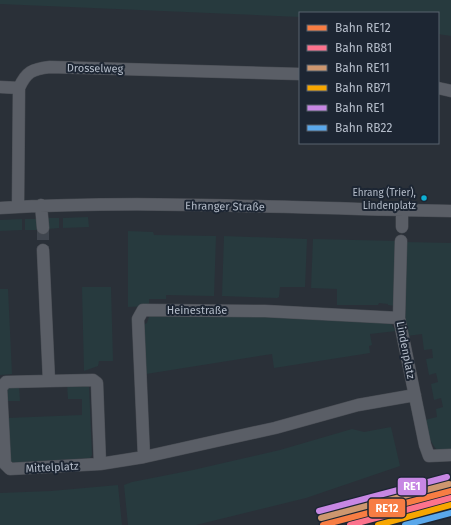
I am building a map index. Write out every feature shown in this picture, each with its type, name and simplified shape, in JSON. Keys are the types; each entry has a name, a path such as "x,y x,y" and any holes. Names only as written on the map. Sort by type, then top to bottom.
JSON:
{"street":[{"name":"Drosselweg","path":"19,88 23,80 34,69 50,67 299,74"},
{"path":"0,87 19,88 18,206"},
{"path":"439,88 451,91"},
{"name":"Ehranger Straße","path":"0,208 41,205 131,204 451,211"},
{"path":"41,205 43,228"},
{"path":"402,210 402,227"},
{"name":"Lindenplatz","path":"401,241 399,318 429,456 451,455"},
{"path":"43,250 49,381"},
{"name":"Heinestraße","path":"144,457 138,319 143,310 265,311 399,318"},
{"name":"Mittelplatz","path":"93,380 96,383 100,464 10,469 5,464 1,388 6,382 49,381 93,380"},
{"path":"100,464 144,457 275,428 358,405 415,395"}],"green space":[{"path":"0,0 451,0 451,36 439,34 439,12 299,12 299,17 0,4"},
{"path":"88,217 89,227 63,228 63,218"},
{"path":"47,218 59,218 59,228 48,229"},
{"path":"22,219 22,230 0,231 0,220"},
{"path":"25,219 37,219 37,230 25,230"},
{"path":"128,231 153,232 154,235 216,236 214,296 166,295 166,299 149,299 149,306 128,307"},
{"path":"224,236 307,239 305,287 280,287 279,297 277,298 222,296"},
{"path":"313,239 397,241 396,306 379,303 378,305 337,305 337,289 311,288"},
{"path":"405,242 451,243 451,449 438,451 435,448 428,433 425,420 437,417 436,409 443,407 441,398 434,400 431,384 438,382 436,373 429,375 426,359 433,358 432,349 424,350 422,334 407,336 403,312"},
{"path":"82,287 111,287 113,361 99,361 98,366 84,371"},
{"path":"0,289 8,289 12,374 0,375"},
{"path":"150,314 265,316 389,321 396,331 370,334 372,345 369,346 370,353 274,368 272,354 146,374 143,325 147,323"},
{"path":"67,384 88,385 89,387 92,455 90,458 10,463 4,393 8,387 19,386 20,401 6,401 7,418 82,415 82,399 68,399"},
{"path":"391,427 400,466 306,498 196,525 128,525 124,485 132,482 280,450 352,429 364,432"},
{"path":"118,485 122,525 0,525 0,493 51,491"}],"tunnel":[{"path":"43,228 43,250"}],"rail line":[{"name":"RE1","path":"319,511 447,477"},
{"name":"RE11","path":"321,518 449,484"},
{"name":"RE12","path":"323,525 451,491"},
{"name":"RB81","path":"350,525 451,498"},
{"name":"RB71","path":"378,525 451,505"},
{"name":"RB22","path":"405,525 451,513"}],"place":[{"name":"Ehrang (Trier), Lindenplatz","path":"424,198"}]}
